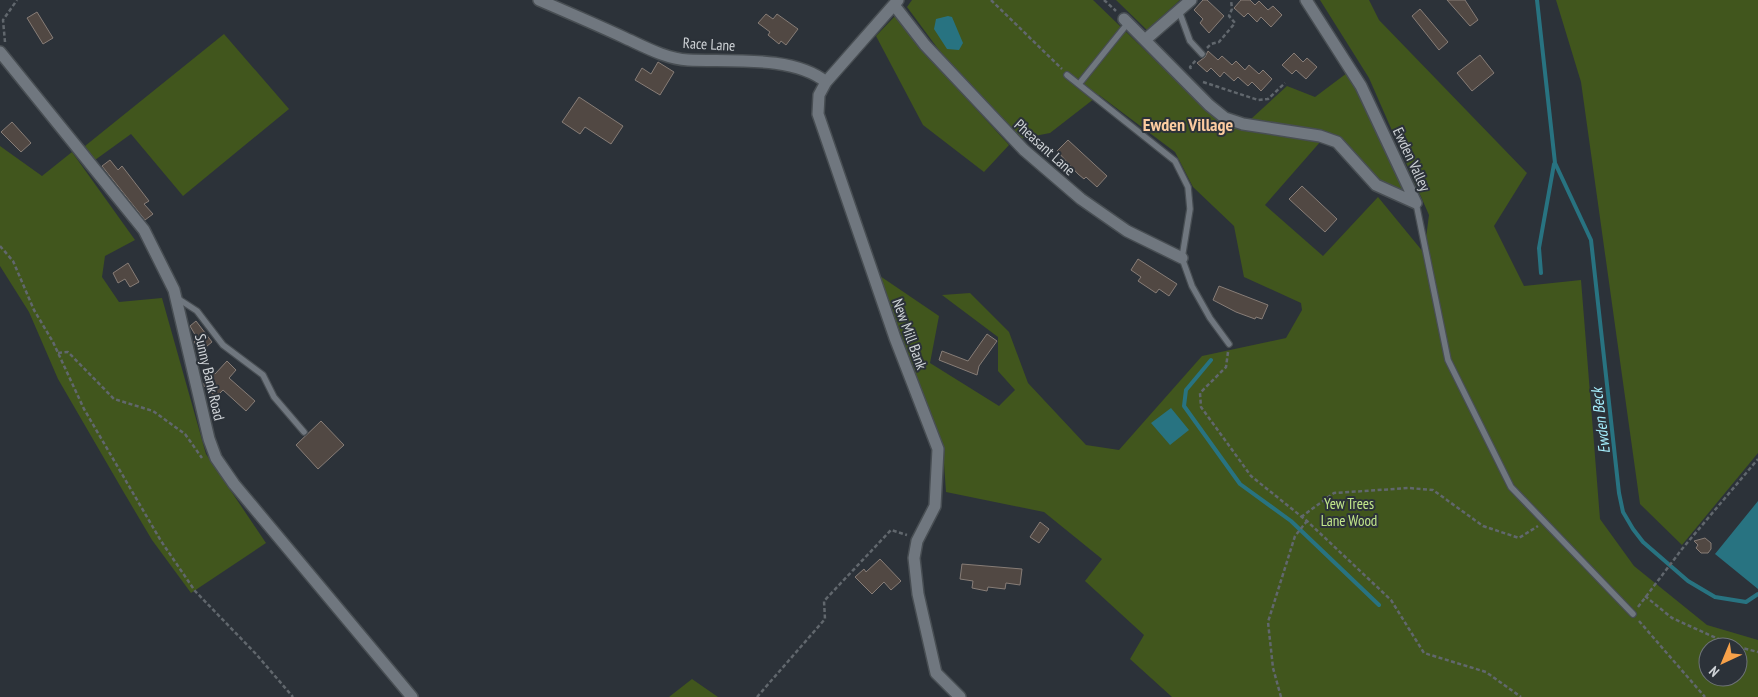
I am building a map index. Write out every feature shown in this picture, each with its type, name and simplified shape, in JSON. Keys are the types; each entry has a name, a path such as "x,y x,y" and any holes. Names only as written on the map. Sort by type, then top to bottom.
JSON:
{"street":[{"name":"Race Lane","path":"539,0 662,54 686,60 748,60 773,64 815,73 826,82"},
{"path":"1145,40 1191,0"},
{"name":"Ewden Valley","path":"1306,0 1361,86 1416,204"},
{"name":"New Mill Bank","path":"896,2 826,82 818,95 818,114 895,338 938,449 935,506 917,541 914,558 918,594 936,672 960,697"},
{"name":"Pheasant Lane","path":"896,2 925,45 1024,150 1081,199 1127,231 1182,258"},
{"name":"Ewden Valley","path":"1126,21 1209,105 1225,118 1243,124 1320,136 1337,142 1376,185 1416,204"},
{"name":"Sunny Bank Road","path":"3,48 144,230 175,297 209,439 216,458 286,548 412,697"}],"lane":[{"path":"1179,10 1190,40 1202,54"},
{"path":"1079,84 1126,21"},
{"path":"1067,74 1175,161 1188,187 1190,210 1182,258 1192,286 1210,318 1229,344"},
{"path":"1416,204 1448,360 1511,487 1633,614"},
{"path":"175,297 197,310 223,344 263,375 274,397 304,432"}],"path":[{"path":"3,48 3,20 17,0"},
{"path":"991,0 1067,74"},
{"path":"1104,0 1126,21"},
{"path":"1194,72 1190,67 1211,44 1219,42 1235,23 1229,16 1232,10 1231,0"},
{"path":"1199,77 1203,82 1258,100 1268,99 1285,83"},
{"path":"0,246 13,261 34,310 58,353 84,410 171,556 195,591 256,654 292,697"},
{"path":"1229,344 1226,367 1200,392 1201,406 1251,476 1302,516 1391,600 1424,654 1486,672 1520,697"},
{"path":"58,353 68,352 114,399 152,411 185,434 202,458 216,458"},
{"path":"1715,637 1672,618 1645,596 1758,459"},
{"path":"1302,516 1334,493 1409,488 1433,490 1483,526 1519,538 1544,522"},
{"path":"1281,697 1273,668 1268,622 1295,536 1307,521"},
{"path":"757,697 825,619 824,601 891,530 913,537"},
{"path":"1633,614 1705,697"}],"green space":[{"name":"Yew Trees Lane Wood","path":"912,0 1093,0 1205,108 1225,123 1236,128 1321,141 1265,205 1323,256 1378,197 1424,253 1429,215 1369,78 1320,0 1369,0 1379,20 1527,173 1494,226 1524,286 1581,280 1600,519 1634,566 1707,625 1748,637 1698,637 1698,687 1748,687 1748,637 1758,640 1758,697 1172,697 1130,659 1144,635 1085,581 1102,559 1044,512 946,492 943,449 880,276 939,316 930,363 999,406 1015,390 998,371 998,337 942,295 970,293 1009,332 1028,383 1086,445 1119,450 1202,356 1286,338 1302,310 1301,303 1244,277 1234,226 1193,187 1175,152 1099,95 1050,133 1019,139 947,61 907,7"},
{"path":"1116,0 1180,0 1147,30"},
{"path":"1556,0 1758,0 1758,453 1682,545 1640,504 1581,82"},
{"path":"896,15 914,41 1009,145 984,172 923,125 876,36"},
{"path":"224,34 289,109 183,196 131,134 95,160 85,146"},
{"path":"1347,73 1358,90 1407,194 1378,181 1318,130 1251,119 1287,86 1315,97"},
{"path":"0,146 42,176 72,152 135,240 105,256 102,277 119,302 162,298 206,454 266,543 191,593 152,540 123,491 58,379 29,312 0,266"},
{"path":"692,679 718,697 669,697"}],"water":[{"path":"952,17 963,43 959,50 947,49 934,29 936,19"},
{"path":"1171,408 1189,430 1170,445 1151,423"},
{"path":"1758,501 1758,589 1715,554"}],"building":[{"path":"1203,0 1207,0 1224,16 1209,33 1200,23 1203,19 1194,10"},
{"path":"1241,0 1250,0 1255,5 1259,1 1268,10 1273,6 1282,15 1271,27 1261,17 1257,22 1248,13 1244,17 1234,8"},
{"path":"1447,0 1465,0 1478,20 1470,26"},
{"path":"1420,9 1448,42 1439,50 1412,16"},
{"path":"37,12 53,38 43,44 27,18"},
{"path":"766,14 773,19 777,14 798,29 786,45 781,41 779,44 768,35 770,32 758,23"},
{"path":"1208,51 1218,60 1222,56 1232,65 1236,61 1245,70 1249,65 1259,74 1263,70 1272,79 1261,91 1252,82 1248,86 1238,77 1234,81 1224,72 1220,77 1211,68 1207,72 1197,63 1205,57"},
{"path":"1294,53 1303,62 1307,58 1317,67 1306,79 1296,70 1292,74 1282,65"},
{"path":"1480,55 1494,73 1472,91 1457,73"},
{"path":"658,62 674,72 660,95 635,80 642,68 651,74"},
{"path":"579,97 623,126 611,144 585,127 580,134 562,122"},
{"path":"12,122 31,143 21,152 1,132"},
{"path":"1068,140 1107,176 1097,187 1086,177 1084,179 1078,174 1057,151"},
{"path":"110,160 118,170 122,166 149,201 144,204 153,214 145,220 102,166"},
{"path":"1302,186 1337,219 1325,232 1289,199"},
{"path":"1138,259 1177,284 1169,296 1159,289 1156,293 1138,281 1141,277 1131,270"},
{"path":"128,263 139,282 130,287 125,279 118,283 113,273"},
{"path":"1219,286 1268,305 1262,319 1256,317 1255,319 1236,312 1213,300"},
{"path":"196,321 212,342 201,351 194,342 197,338 190,326"},
{"path":"987,334 997,341 979,366 977,375 939,360 942,351 968,361"},
{"path":"227,361 236,370 229,378 255,401 246,411 223,390 216,397 204,386 204,383 214,372 215,374"},
{"path":"321,421 344,445 318,469 296,445"},
{"path":"1040,522 1049,529 1039,543 1030,537"},
{"path":"1705,538 1711,543 1711,549 1708,553 1701,553 1696,548 1698,545 1694,541"},
{"path":"880,559 901,581 891,590 884,582 872,594 855,577 864,569 866,572"},
{"path":"962,564 1022,569 1020,585 1006,583 1005,589 988,587 987,591 972,588 973,581 960,579"}],"waterway":[{"name":"Ewden Beck","path":"1537,0 1555,163 1591,240 1619,493 1623,512 1643,542 1688,581 1715,597 1746,602 1758,594"},
{"name":"Ewden Beck","path":"1541,273 1539,248 1554,164"},
{"path":"1211,360 1186,390 1184,406 1240,484 1291,521 1379,605"}],"district":[{"name":"Ewden Village","path":"1188,124"}]}
